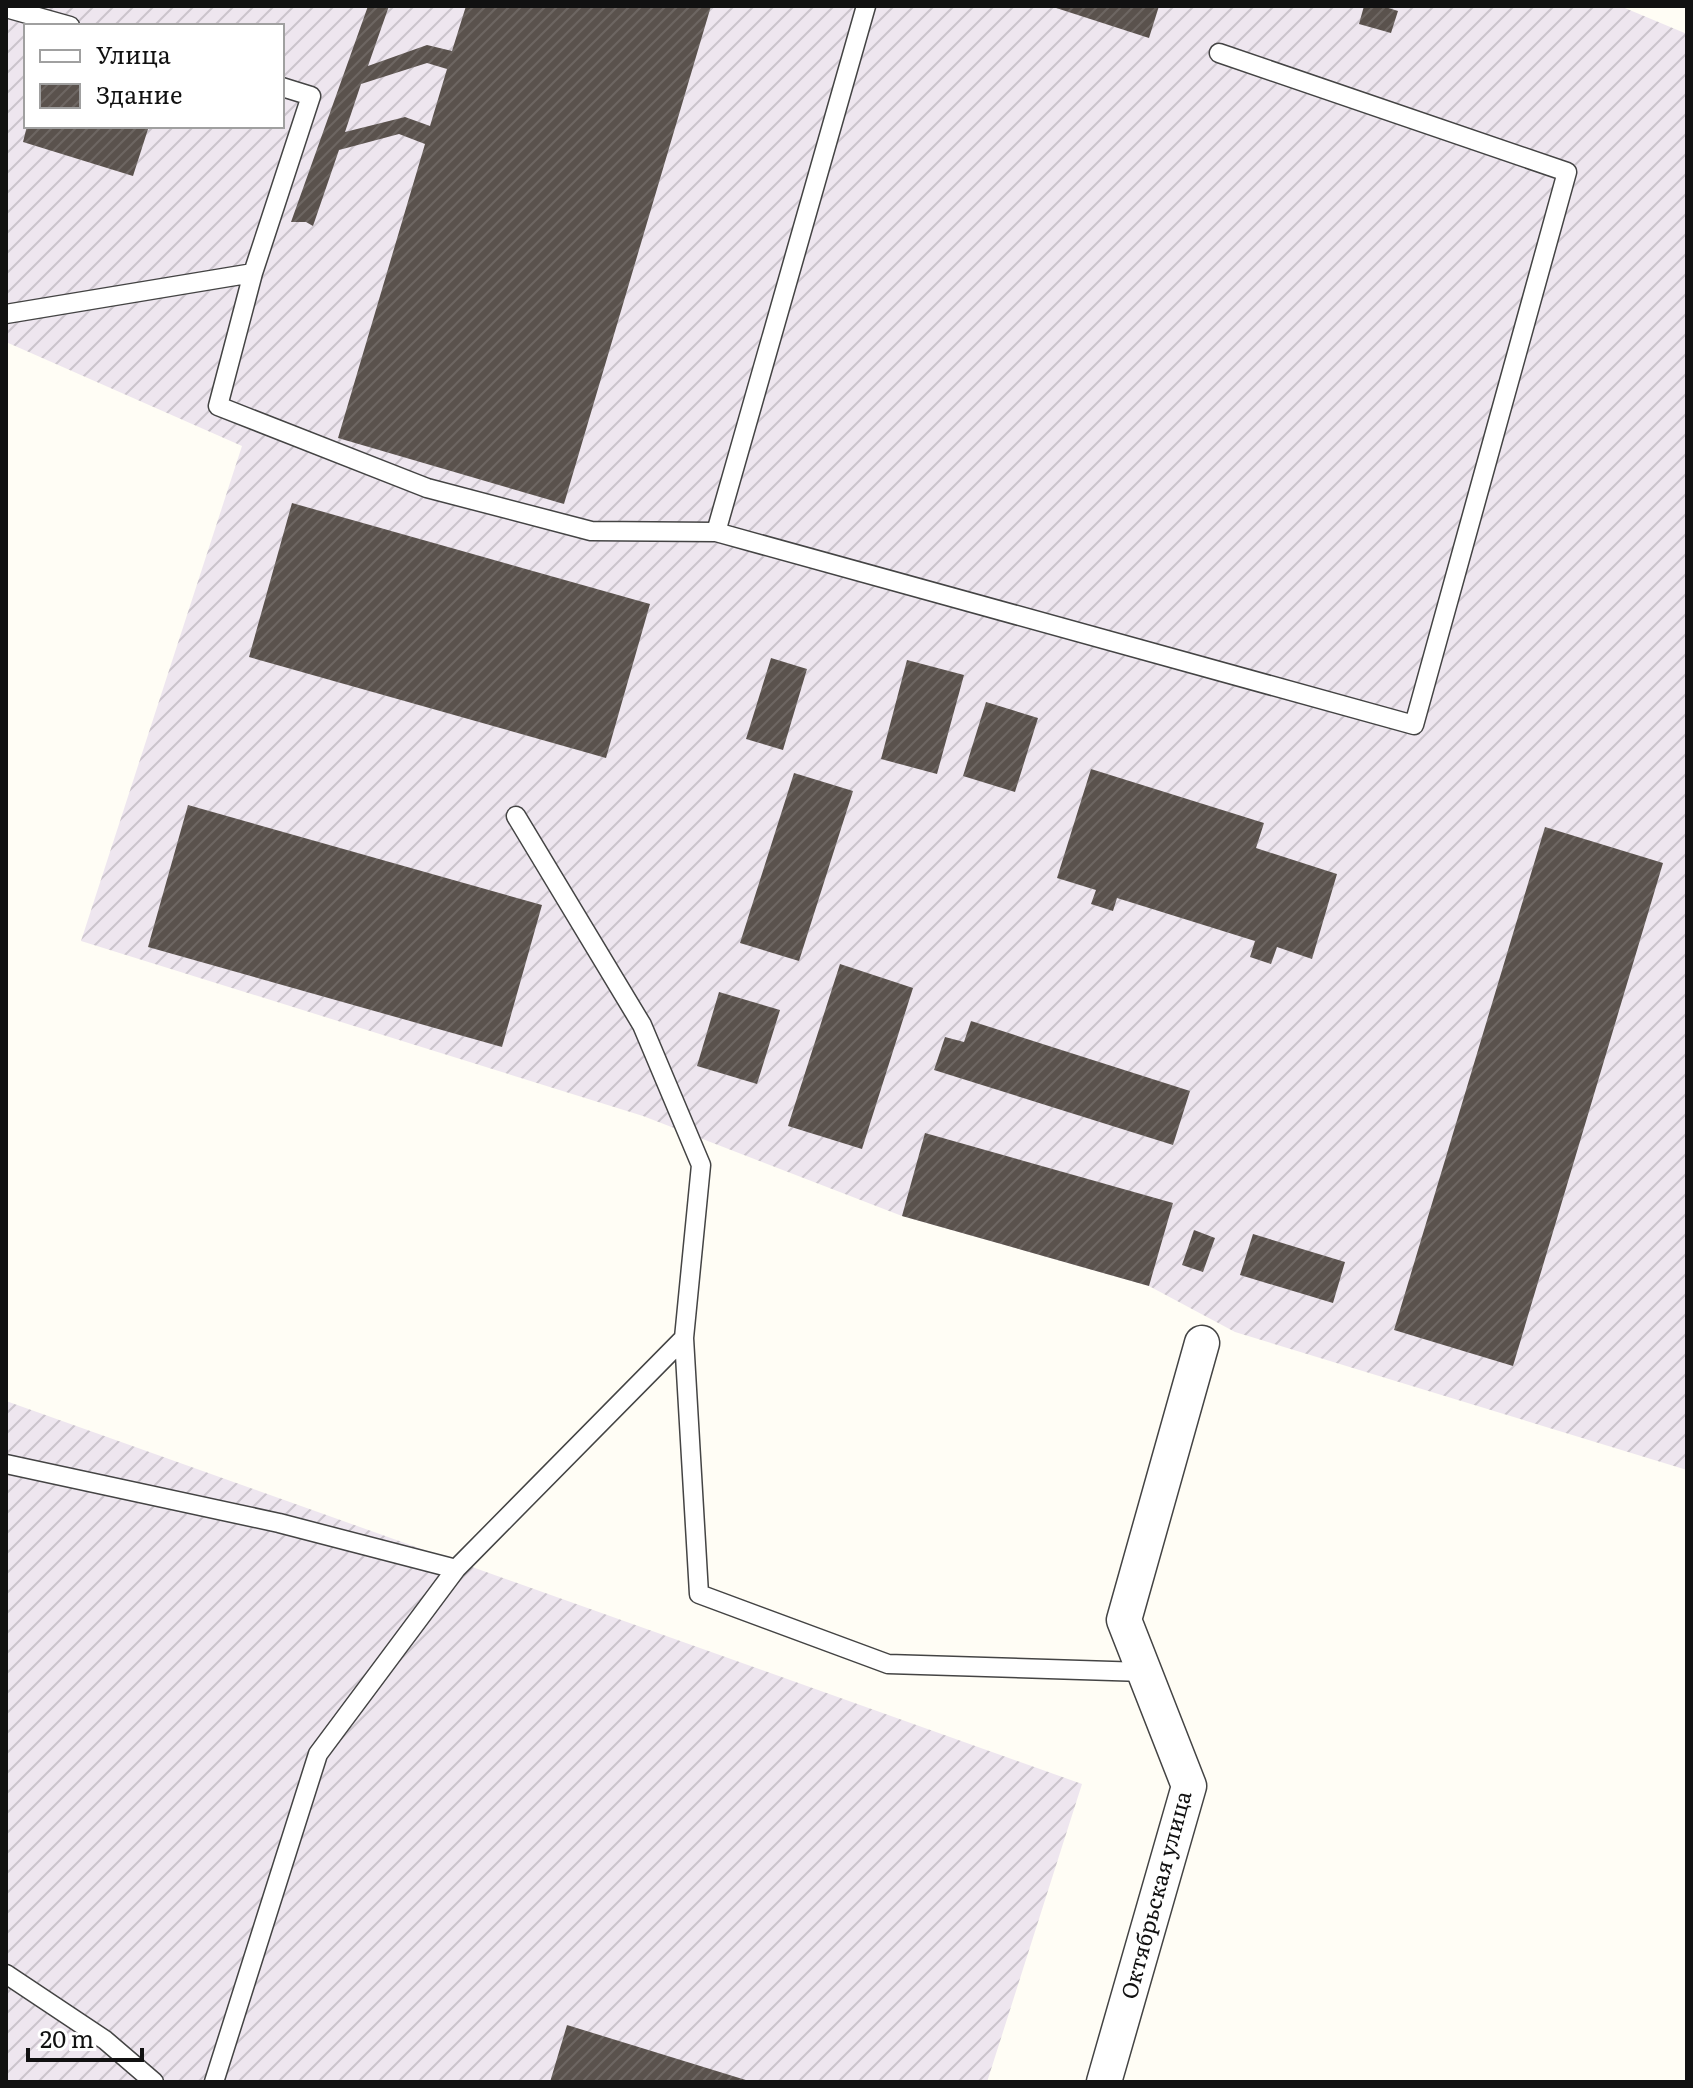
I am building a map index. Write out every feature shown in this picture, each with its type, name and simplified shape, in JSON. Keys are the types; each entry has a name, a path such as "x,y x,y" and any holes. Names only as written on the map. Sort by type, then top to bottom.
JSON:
{"street":[{"name":"Октябрьская улица","path":"1104,2082 1189,1786 1124,1620 1202,1343"}],"lane":[{"path":"716,532 866,6"},
{"path":"6,8 63,24"},
{"path":"284,88 311,96 253,273 218,406 427,488 591,531 716,532 1414,725 1567,172 1219,53"},
{"path":"6,314 253,273"},
{"path":"516,816 642,1025 701,1165 684,1338 699,1594 888,1664 1144,1672"},
{"path":"214,2082 318,1754 456,1569 684,1338"},
{"path":"6,1464 279,1523 456,1569"},
{"path":"6,1974 105,2040 154,2082"}],"shaded area":[{"path":"6,6 1620,6 1687,34 1687,1470 1235,1332 1149,1286 902,1216 643,1116 81,941 242,446 6,342"},
{"path":"6,1401 1082,1784 987,2082 6,2082"}],"building":[{"path":"368,6 389,6 368,66 427,45 452,51 466,6 711,6 564,504 338,438 425,144 399,134 339,150 313,226 306,222 291,222","holes":["427,63 447,69 430,126 405,117 345,132 361,84"]},
{"path":"1050,6 1159,6 1149,38"},
{"path":"1364,6 1382,6 1398,11 1391,33 1359,24"},
{"path":"26,128 148,128 133,176 23,142"},
{"path":"292,503 650,604 606,758 249,657"},
{"path":"771,658 807,669 783,750 746,739"},
{"path":"907,660 964,675 937,774 881,759"},
{"path":"986,702 1038,718 1015,792 963,776"},
{"path":"1091,769 1264,823 1256,848 1337,874 1312,959 1277,947 1271,964 1250,957 1255,941 1117,898 1113,911 1091,904 1096,890 1057,878"},
{"path":"794,773 853,791 799,961 740,943"},
{"path":"188,805 542,905 502,1047 148,947"},
{"path":"1545,827 1663,863 1513,1366 1394,1330"},
{"path":"840,964 913,988 862,1149 788,1126"},
{"path":"719,992 780,1010 757,1084 697,1066"},
{"path":"971,1021 1190,1091 1173,1145 934,1070 945,1037 964,1042"},
{"path":"925,1133 1173,1203 1149,1286 902,1216"},
{"path":"1194,1230 1215,1238 1203,1272 1182,1265"},
{"path":"1253,1234 1345,1262 1333,1303 1240,1275"},
{"path":"567,2025 749,2081 749,2082 550,2082"}]}
